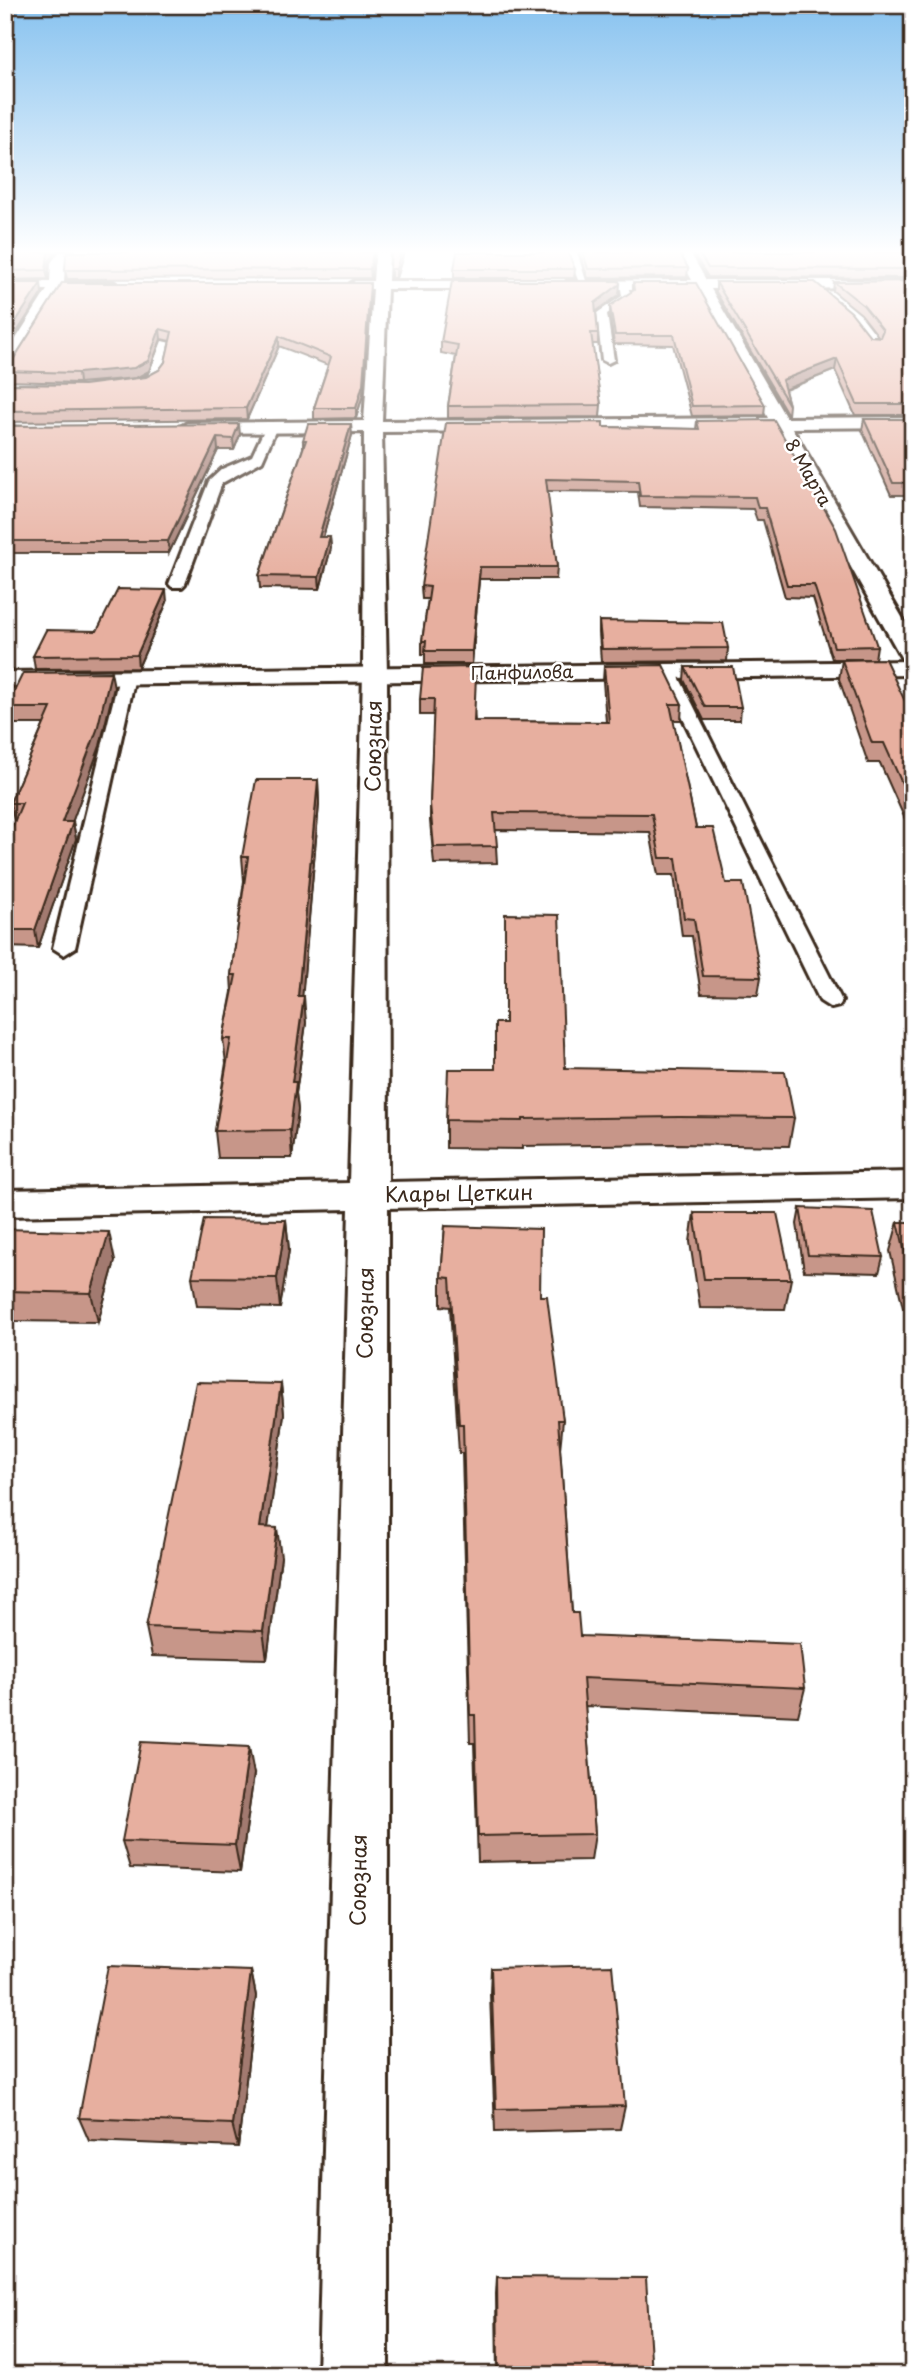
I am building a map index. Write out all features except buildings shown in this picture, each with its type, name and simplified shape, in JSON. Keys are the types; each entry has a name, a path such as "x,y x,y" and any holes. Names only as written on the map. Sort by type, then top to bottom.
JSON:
{"street":[{"name":"Союзная","path":"353,2375 375,674 373,426 376,363"},
{"name":"8 Марта","path":"745,363 913,657"},
{"path":"173,428 913,422"},
{"name":"Панфилова","path":"5,679 913,668"},
{"name":"Клары Цеткин","path":"5,1203 913,1185"}],"lane":[{"path":"115,387 146,383 153,378 159,363"},
{"path":"177,584 216,481 257,458 271,427"},
{"path":"668,671 831,1002"},
{"path":"64,948 127,677"}]}
